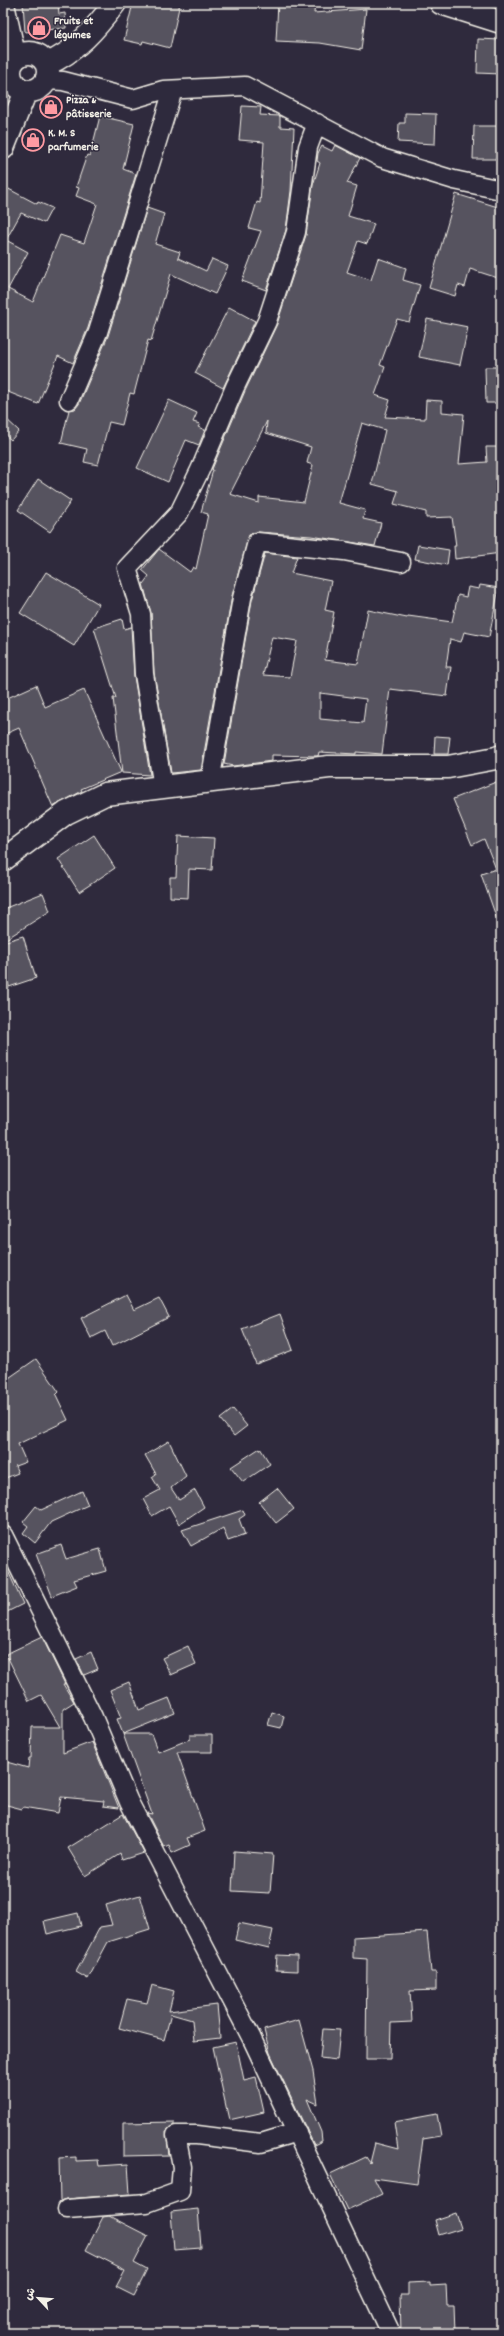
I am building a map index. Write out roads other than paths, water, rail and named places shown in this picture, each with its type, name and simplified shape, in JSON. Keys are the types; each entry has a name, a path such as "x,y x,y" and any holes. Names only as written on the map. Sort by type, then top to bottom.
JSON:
{"main road":[{"path":"47,72 41,56 30,52 20,54 10,67 12,81 20,89 26,91 38,89 47,72 97,26 115,3"},
{"path":"440,3 473,8 501,22"},
{"path":"3,4 6,37 15,59"},
{"path":"3,148 26,91"},
{"path":"3,860 66,813 105,794 329,767 448,767 501,756"}],"street":[{"path":"47,72 63,81 133,99 163,90 245,86 382,158 454,180 501,190"},
{"path":"69,400 98,332 173,90"},
{"path":"163,787 144,674 141,614 127,568 179,513 200,470 235,387 267,321 296,232 308,147 317,123"},
{"path":"210,782 242,598 257,542 344,551 401,562"},
{"path":"3,1535 93,1717 129,1802 252,2040 297,2132 391,2333"},
{"path":"67,2209 147,2202 180,2191 182,2167 176,2135 197,2135 261,2143 297,2132"}],"place":[{"name":"Fruits et légumes","path":"39,28"},
{"name":"Pizza & pâtisserie","path":"51,107"},
{"name":"K. M. S parfumerie","path":"33,140"}]}
